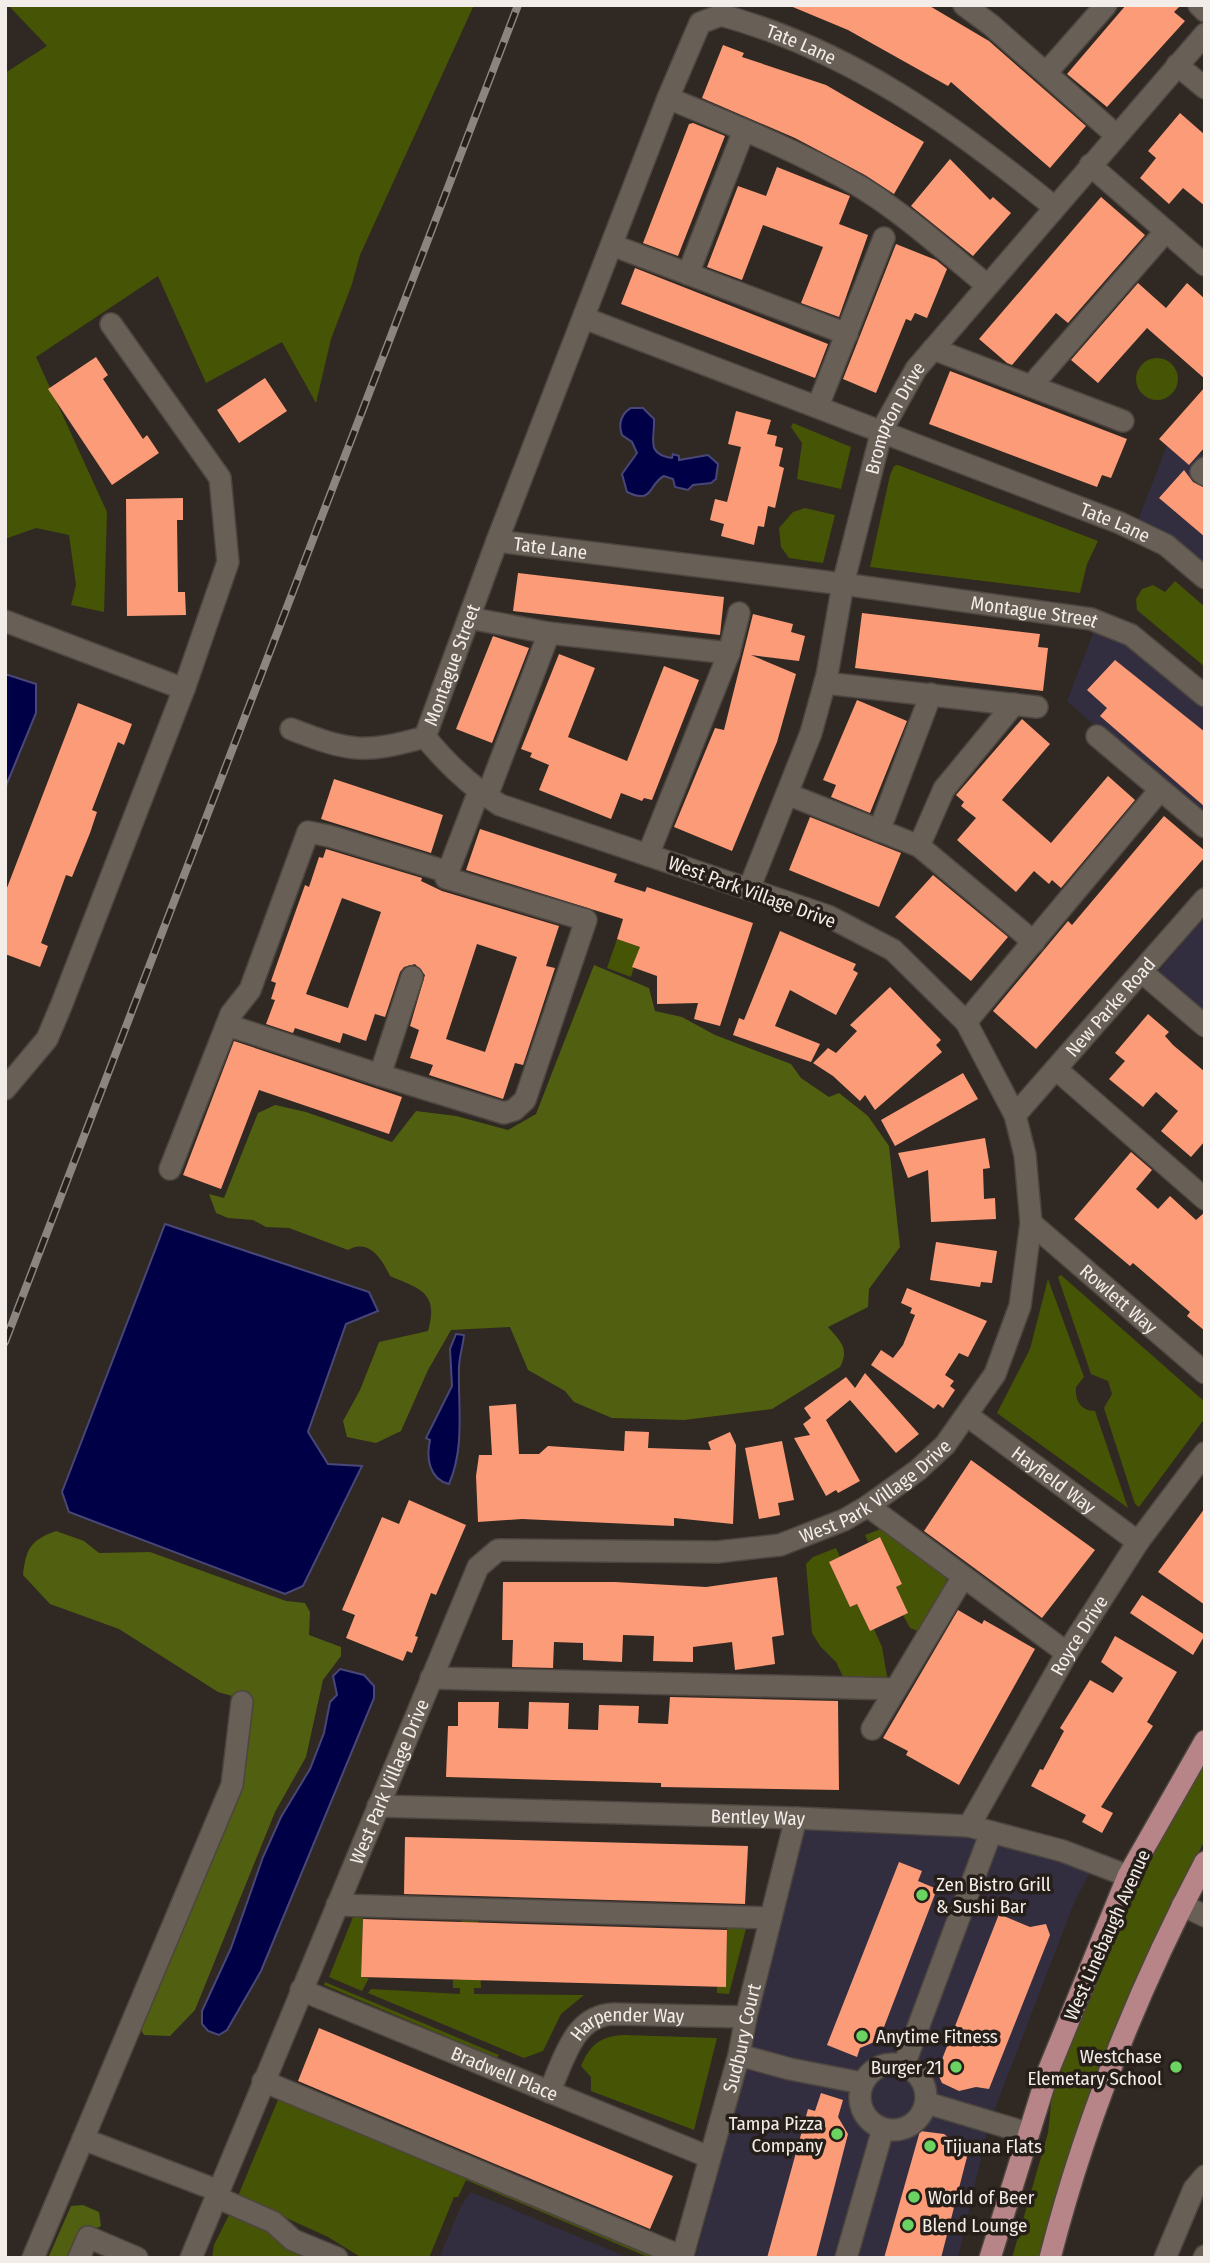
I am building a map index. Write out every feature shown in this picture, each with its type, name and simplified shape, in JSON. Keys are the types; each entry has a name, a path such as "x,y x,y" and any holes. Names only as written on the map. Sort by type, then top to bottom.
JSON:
{"main road":[{"name":"West Linebaugh Avenue","path":"990,2258 1049,2069 1128,1877 1205,1741"},
{"path":"1050,2258 1067,2191 1113,2065 1139,1999 1205,1862"}],"street":[{"path":"695,32 701,5"},
{"path":"964,5 1116,135"},
{"path":"1076,38 1088,5"},
{"path":"1046,73 1105,5"},
{"path":"1199,5 1205,11"},
{"name":"Tate Lane","path":"843,584 497,541 668,98 700,23 721,15 837,58 928,110 965,135 1053,206"},
{"name":"Brompton Drive","path":"749,889 811,733 825,683 843,584 882,430 916,369 1053,206 1205,33"},
{"path":"1177,65 1205,89"},
{"path":"668,98 789,149 859,187 902,215 987,285"},
{"path":"688,274 744,130"},
{"path":"1090,165 1205,265"},
{"path":"1032,384 1166,230"},
{"path":"818,406 884,238"},
{"path":"612,245 847,334"},
{"name":"Tate Lane","path":"584,318 882,430 1142,532 1166,545 1205,578"},
{"path":"7,1085 47,1039 61,1006 184,689 228,562 220,478 111,324"},
{"path":"933,349 1032,384 1123,421"},
{"path":"1205,468 1201,472 1205,475"},
{"name":"Montague Street","path":"291,729 341,748 384,748 425,737 497,541"},
{"name":"Montague Street","path":"843,584 1091,619 1131,635 1205,696"},
{"path":"648,855 729,653 738,613"},
{"path":"469,618 549,633 729,653"},
{"path":"5,621 184,689"},
{"path":"227,1025 504,1114 514,1110 524,1100 586,920 446,878 549,633"},
{"path":"825,683 1037,707"},
{"path":"879,831 931,694"},
{"path":"919,846 944,789 1014,704"},
{"path":"1097,736 1205,827"},
{"name":"West Park Village Drive","path":"191,2258 478,1567 498,1550 717,1552 780,1545 844,1520 918,1470 968,1416 995,1374 1020,1306 1031,1223 1025,1155 1015,1115 966,1021 893,950 828,916 500,805 447,764 425,737"},
{"path":"966,1021 1160,790"},
{"path":"787,794 919,846 1034,942"},
{"path":"170,1169 227,1025 250,990 308,832 448,872"},
{"name":"New Parke Road","path":"1015,1115 1205,899"},
{"path":"1143,972 1205,1026"},
{"path":"380,1075 412,977"},
{"path":"1056,1069 1205,1199"},
{"name":"Rowlett Way","path":"1031,1223 1205,1373"},
{"name":"Hayfield Way","path":"968,1416 1138,1542"},
{"name":"Royce Drive","path":"969,1826 1068,1653 1138,1542 1205,1453"},
{"path":"868,1506 1068,1653"},
{"path":"872,1729 962,1577"},
{"path":"431,1678 895,1689"},
{"path":"33,2258 232,1784 242,1702"},
{"name":"Bentley Way","path":"378,1806 796,1818 969,1826 1063,1851 1128,1877"},
{"name":"Sudbury Court","path":"683,2257 740,2054 746,2017 796,1818"},
{"path":"904,2065 991,1832"},
{"path":"1182,1905 1205,1916"},
{"path":"337,1906 771,1918"},
{"name":"Bradwell Place","path":"301,1990 709,2157"},
{"name":"Harpender Way","path":"549,2092 581,2025 593,2018 614,2014 746,2017"},
{"path":"740,2054 790,2069 862,2083"},
{"path":"904,2065 923,2080 927,2103 921,2117 912,2125 894,2131 883,2129 869,2121 863,2111 860,2095 862,2083 880,2066 904,2065"},
{"path":"263,2081 683,2257"},
{"path":"927,2103 1027,2133"},
{"path":"846,2258 883,2129"},
{"path":"83,2139 217,2194 272,2222 289,2249 337,2258"},
{"path":"1165,2258 1194,2189 1205,2176"},
{"path":"79,2258 88,2237 137,2258"}],"shaded area":[{"path":"631,408 643,408 654,419 653,444 658,453 672,458 673,454 679,456 679,460 708,455 718,464 716,479 711,483 693,485 688,490 675,487 673,479 664,476 646,495 627,492 622,474 637,453 632,442 622,435 620,423"},
{"path":"1173,430 1205,457 1205,566 1173,538 1138,520"},
{"path":"1094,631 1125,643 1205,709 1205,823 1067,701"},
{"path":"5,674 36,684 36,713 5,788"},
{"path":"1205,916 1205,1013 1158,972"},
{"path":"165,1224 369,1292 378,1311 346,1324 308,1432 328,1464 362,1466 303,1586 285,1594 69,1512 62,1492"},
{"path":"456,1334 464,1335 459,1364 460,1427 457,1456 449,1484 437,1478 430,1467 430,1440 426,1438 452,1386 450,1349"},
{"path":"340,1669 364,1675 374,1686 374,1698 261,1971 227,2030 219,2035 208,2031 202,2024 202,2011 231,1948 263,1857 281,1817 310,1769 324,1733 330,1702 337,1695 333,1676"},
{"path":"805,1828 967,1836 1060,1861 1090,1872 1074,1903 989,2124 958,2258 695,2258 750,2058 757,2019"},
{"path":"471,2192 629,2258 439,2258 461,2206"}],"green space":[{"path":"8,5 474,5 360,255 331,339 316,403 282,342 206,383 158,276 36,357 107,512 104,612 71,605 76,585 69,535 36,528 5,539 5,73 47,46"},
{"path":"1157,358 1172,364 1178,379 1172,394 1157,400 1142,394 1136,379 1142,364"},
{"path":"793,423 851,447 841,489 797,479 802,443 791,427"},
{"path":"898,465 1098,541 1087,564 1080,593 870,567 890,475 894,466"},
{"path":"805,508 835,515 823,563 789,558 781,547 779,528 793,512"},
{"path":"1175,581 1205,607 1205,667 1137,610 1136,599 1142,589 1153,585 1165,592"},
{"path":"617,939 640,947 631,977 607,968"},
{"path":"594,965 649,988 655,1011 682,1017 715,1035 791,1064 801,1078 829,1097 839,1093 868,1116 889,1146 900,1247 869,1289 868,1307 828,1327 844,1350 840,1367 772,1409 684,1420 612,1418 574,1402 565,1391 528,1370 510,1327 451,1330 428,1370 401,1431 376,1443 347,1437 343,1421 360,1390 379,1342 428,1331 431,1318 429,1300 418,1289 390,1276 379,1257 368,1248 356,1247 348,1250 289,1228 266,1227 253,1220 228,1218 216,1213 209,1194 224,1198 258,1113 275,1105 306,1112 392,1142 416,1111 456,1116 508,1130 536,1114"},
{"path":"1061,1275 1205,1402 1205,1418 1139,1507 1135,1504 1104,1408 1112,1394 1108,1381 1091,1374 1058,1277"},
{"path":"1048,1279 1084,1377 1076,1387 1076,1396 1082,1407 1095,1411 1128,1508 997,1413 1030,1349"},
{"path":"886,1527 945,1570 948,1590 922,1633 910,1628 903,1615 907,1613 896,1587 902,1584 880,1537 868,1542 865,1535"},
{"path":"56,1531 84,1541 99,1553 150,1552 286,1601 305,1603 310,1612 309,1635 341,1647 341,1656 323,1680 306,1757 275,1812 195,2010 170,2036 144,2035 138,2025 250,1701 218,1692 119,1629 50,1604 23,1575 31,1546"},
{"path":"836,1548 840,1557 829,1562 850,1607 857,1604 870,1631 874,1629 882,1647 888,1682 846,1683 836,1662 820,1646 812,1633 806,1564 813,1557"},
{"path":"1205,1756 1205,1840 1155,1938 1119,2019 1086,2107 1040,2258 1012,2258 1048,2133 1053,2085 1132,1891"},
{"path":"355,1912 363,1912 361,1977 369,1978 362,1991 329,1977"},
{"path":"461,1915 478,1915 481,1988 474,1988 474,1994 584,1995 561,2014 543,2051 524,2058 368,1993 371,1989 460,1994 460,1988 453,1988 453,1980 460,1980"},
{"path":"727,1921 747,1925 729,1994 717,1993 717,1986 726,1986"},
{"path":"325,1982 499,2055 497,2058 324,1985"},
{"path":"624,2035 717,2038 694,2130 591,2091 591,2077 581,2066 584,2059 592,2047 602,2040"},
{"path":"280,2095 663,2258 650,2258 466,2180 458,2197 454,2197 429,2258 362,2258 328,2237 238,2196"},
{"path":"235,2203 304,2232 351,2258 212,2258 214,2245"},
{"path":"83,2205 99,2212 101,2226 89,2232 70,2258 48,2258 71,2206"}],"building":[{"path":"788,5 928,5 989,41 1086,126 1050,168 951,82 948,86 848,30"},
{"path":"1126,5 1181,5 1174,12 1185,21 1107,107 1067,74"},
{"path":"723,45 744,53 742,57 826,85 924,142 894,194 865,175 795,138 702,98"},
{"path":"1180,113 1205,135 1205,206 1183,188 1169,204 1140,178 1156,158 1148,151"},
{"path":"693,123 725,136 678,256 643,243 689,124"},
{"path":"950,159 990,200 993,197 1011,213 973,256 911,206"},
{"path":"777,167 850,196 839,224 868,235 839,317 801,303 823,247 763,225 742,280 707,267 738,186 766,196"},
{"path":"1101,197 1145,235 1068,323 1056,313 1012,365 1007,363 979,339"},
{"path":"896,244 936,260 947,269 927,318 915,313 911,321 906,319 876,393 843,379"},
{"path":"635,268 828,344 815,378 621,304"},
{"path":"1138,283 1166,308 1187,283 1205,299 1205,379 1147,328 1098,383 1071,360"},
{"path":"96,357 108,375 103,379 143,439 147,435 159,453 112,485 48,389"},
{"path":"950,371 1127,439 1111,478 1102,475 1097,487 929,424"},
{"path":"265,378 287,411 239,443 217,410"},
{"path":"1205,387 1205,447 1189,465 1159,439"},
{"path":"736,411 771,420 767,434 777,436 775,446 783,448 779,466 784,468 775,508 768,506 764,527 758,526 754,545 721,536 724,524 710,520 715,499 727,502 741,447 728,444"},
{"path":"1184,470 1193,482 1205,488 1205,537 1159,498"},
{"path":"183,498 183,520 177,520 178,592 185,592 186,615 127,616 126,499"},
{"path":"518,573 724,597 720,635 513,611"},
{"path":"862,613 1040,634 1038,647 1048,648 1043,691 855,668"},
{"path":"753,614 793,624 791,632 805,636 799,661 751,655 796,674 777,742 732,851 674,827 715,728 724,730"},
{"path":"493,636 529,648 492,743 456,729"},
{"path":"559,654 595,668 568,737 627,761 664,666 699,680 652,800 644,798 642,801 621,793 611,819 539,790 549,765 530,757 532,753 521,749"},
{"path":"1115,660 1205,732 1205,807 1100,716 1107,708 1087,690"},
{"path":"857,700 907,721 870,813 831,797 836,785 823,780"},
{"path":"78,703 132,724 124,745 118,742 92,810 97,812 90,833 72,877 66,875 41,943 48,946 40,967 5,954 5,893"},
{"path":"1022,719 1050,744 1002,800 1051,843 1108,776 1135,800 1061,888 1052,880 1049,884 1034,871 1016,892 957,840 976,818 961,806 964,802 956,795"},
{"path":"334,779 443,815 431,853 321,819"},
{"path":"1164,816 1205,851 1205,857 1036,1049 993,1011 1068,921 1072,925"},
{"path":"810,817 901,853 879,907 789,870"},
{"path":"480,829 617,874 614,882 645,892 647,887 753,923 720,1026 694,1019 698,1003 657,1004 657,976 632,967 640,947 617,939 623,919 466,870"},
{"path":"326,849 422,878 421,881 442,891 559,926 546,966 555,968 523,1065 515,1063 503,1099 429,1075 433,1065 410,1058 419,1030 410,1026 425,975 415,964 404,967 400,972 385,1017 375,1014 366,1041 343,1033 340,1043 295,1028 293,1033 266,1024 275,1000 271,999 276,983 271,981 305,885 309,887 319,857 323,858","holes":["342,898 381,912 348,1008 306,994","477,944 517,957 485,1052 446,1039"]},
{"path":"933,875 1008,937 971,981 895,917"},
{"path":"780,931 856,964 853,970 858,973 836,1015 790,990 775,1026 820,1044 811,1062 733,1035 739,1018 744,1020"},
{"path":"890,987 941,1040 936,1045 942,1052 875,1110 865,1095 860,1101 833,1076 813,1063 828,1048 836,1053 857,1031 850,1025"},
{"path":"1148,1014 1169,1032 1165,1036 1173,1045 1205,1072 1205,1141 1191,1157 1161,1131 1178,1111 1156,1092 1143,1107 1109,1079 1125,1061 1115,1053"},
{"path":"234,1041 402,1097 389,1134 259,1090 221,1189 183,1175"},
{"path":"963,1073 978,1099 895,1146 881,1120"},
{"path":"985,1138 990,1168 983,1169 984,1199 995,1198 996,1219 931,1222 928,1170 908,1178 898,1153"},
{"path":"1131,1152 1152,1170 1136,1189 1158,1209 1170,1196 1196,1220 1205,1212 1205,1331 1187,1316 1190,1312 1133,1263 1130,1266 1074,1219"},
{"path":"936,1242 997,1251 992,1283 981,1282 980,1287 930,1280"},
{"path":"907,1288 987,1321 968,1357 959,1353 945,1375 954,1381 950,1386 955,1390 943,1408 938,1404 934,1409 871,1365 881,1350 893,1358 903,1345 915,1315 910,1313 912,1308 901,1303"},
{"path":"865,1373 919,1434 896,1453 850,1400 826,1420 860,1481 826,1496 794,1438 810,1435 803,1424 811,1418 804,1408 846,1377 855,1388"},
{"path":"516,1404 519,1454 539,1454 548,1446 624,1451 625,1431 649,1432 648,1448 711,1450 708,1442 730,1432 736,1445 733,1524 674,1518 674,1526 522,1519 478,1522 476,1476 479,1455 492,1455 489,1406"},
{"path":"782,1441 794,1500 778,1503 780,1515 759,1519 745,1448"},
{"path":"971,1460 1095,1550 1042,1618 924,1531"},
{"path":"409,1500 466,1525 436,1595 431,1593 415,1636 418,1637 412,1653 407,1651 403,1661 346,1638 355,1615 342,1610 382,1517 399,1524"},
{"path":"1205,1508 1205,1605 1158,1572"},
{"path":"880,1537 902,1584 896,1587 908,1613 870,1631 857,1604 850,1607 829,1562"},
{"path":"777,1577 784,1635 772,1637 775,1664 735,1670 732,1642 693,1647 693,1662 653,1661 654,1636 623,1635 622,1662 583,1660 583,1643 554,1642 553,1668 512,1667 513,1640 502,1640 503,1582 615,1582 706,1587"},
{"path":"1142,1595 1205,1635 1193,1655 1130,1613"},
{"path":"958,1610 982,1624 984,1620 1035,1649 959,1785 906,1755 908,1751 883,1738"},
{"path":"1115,1636 1177,1672 1147,1722 1153,1726 1101,1807 1113,1813 1102,1833 1082,1822 1086,1815 1031,1786 1064,1731 1060,1728 1090,1680 1113,1693 1123,1678 1101,1662"},
{"path":"670,1697 838,1701 839,1790 661,1787 661,1783 446,1777 448,1726 458,1726 458,1702 499,1702 498,1728 528,1729 529,1702 569,1703 568,1729 598,1730 599,1705 639,1706 638,1723 668,1724"},
{"path":"405,1837 748,1846 745,1904 404,1894"},
{"path":"899,1862 922,1871 918,1881 937,1889 879,2040 860,2048 857,2057 827,2045"},
{"path":"999,1914 1030,1927 1046,1924 1050,1935 989,2089 976,2087 959,2091 942,2083 937,2072"},
{"path":"363,1919 727,1930 726,1987 361,1977"},
{"path":"319,2028 673,2176 650,2229 298,2081"},
{"path":"821,2093 843,2100 838,2117 848,2134 816,2258 767,2258 808,2109 815,2111"},
{"path":"920,2131 944,2134 968,2153 941,2258 884,2258"}],"railway":[{"path":"5,1342 518,5"}],"place":[{"name":"Zen Bistro Grill & Sushi Bar","path":"922,1895"},
{"name":"Anytime Fitness","path":"862,2036"},
{"name":"Burger 21","path":"956,2067"},
{"name":"Westchase Elemetary School","path":"1176,2067"},
{"name":"Tampa Pizza Company","path":"837,2134"},
{"name":"Tijuana Flats","path":"930,2146"},
{"name":"World of Beer","path":"914,2197"},
{"name":"Blend Lounge","path":"908,2225"}]}
